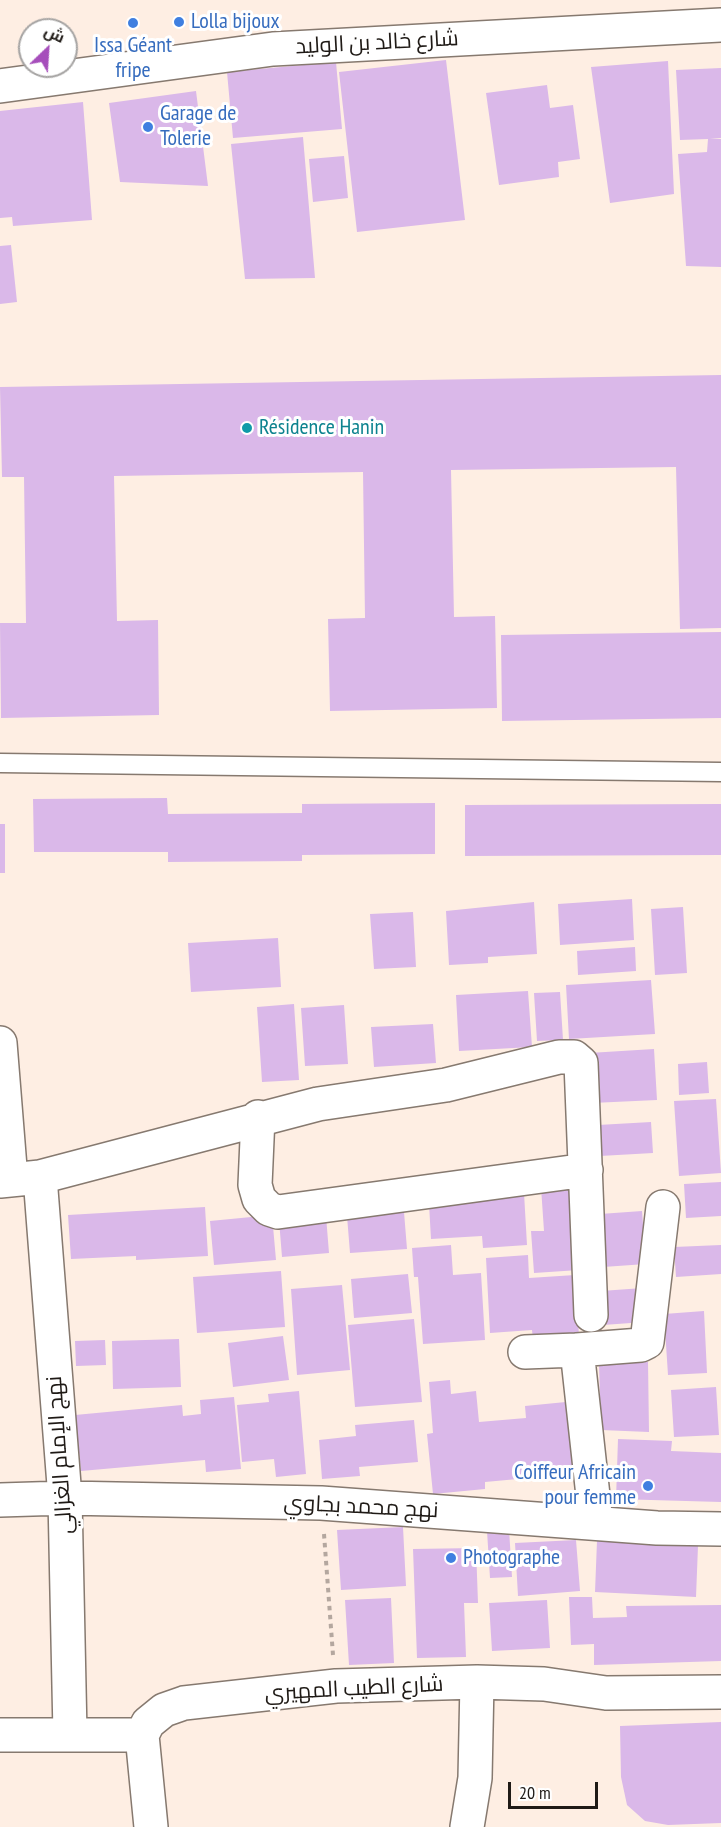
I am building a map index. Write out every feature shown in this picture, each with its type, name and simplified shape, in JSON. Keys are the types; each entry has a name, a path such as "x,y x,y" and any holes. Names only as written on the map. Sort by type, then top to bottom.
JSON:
{"street":[{"name":"شارع خالد بن الوليد","path":"0,86 273,49 721,24"},
{"name":"نهج الإمام الغزالي","path":"0,1043 17,1179 65,1498 70,1734"},
{"path":"17,1179 258,1117 318,1104 446,1085 559,1057 574,1057 581,1063 591,1315"},
{"path":"258,1117 255,1185 259,1199 269,1209 278,1212 586,1170"},
{"path":"525,1352 641,1345 647,1342 663,1207"},
{"path":"578,1350 596,1523"},
{"name":"نهج محمد بجاوي","path":"0,1500 65,1498 321,1503 657,1528 721,1529"},
{"path":"467,1827 475,1778 477,1682"},
{"name":"شارع الطيب المهيري","path":"142,1734 148,1723 164,1710 184,1703 336,1686 477,1682 544,1684 606,1693 721,1692"},
{"path":"0,1735 142,1734 151,1827"}],"lane":[{"path":"0,763 721,772"}],"path":[{"path":"321,1503 336,1686"}],"building":[{"path":"446,60 465,220 357,232 339,72"},
{"path":"668,61 674,194 610,203 591,67"},
{"path":"336,62 342,129 233,138 227,72"},
{"path":"721,68 721,138 710,139 721,139 721,267 686,266 678,154 707,152 708,139 680,140 676,70"},
{"path":"547,85 550,108 573,105 580,159 558,162 559,177 499,185 486,93"},
{"path":"196,91 208,186 120,182 109,103"},
{"path":"83,102 92,220 13,226 12,217 0,218 0,111"},
{"path":"303,137 315,278 245,279 231,144"},
{"path":"344,156 348,198 313,202 309,159"},
{"path":"11,245 17,302 0,304 0,246"},
{"path":"721,375 721,628 680,629 676,467 451,470 454,617 495,616 497,708 330,711 328,619 365,618 363,472 114,476 117,621 158,620 159,715 1,718 0,623 26,623 24,477 2,477 0,387"},
{"path":"721,632 721,718 502,721 501,635"},
{"path":"167,798 168,814 302,813 302,804 435,803 435,854 302,855 302,861 168,862 168,852 34,852 33,799"},
{"path":"721,804 721,855 465,856 465,805"},
{"path":"0,824 5,824 5,873 0,873"},
{"path":"632,899 634,940 560,945 558,904"},
{"path":"534,902 537,954 488,957 488,963 449,965 446,911"},
{"path":"683,907 687,973 655,975 651,909"},
{"path":"413,912 416,967 374,969 370,914"},
{"path":"278,938 281,987 191,992 188,943"},
{"path":"635,947 636,971 578,975 577,951"},
{"path":"651,980 655,1034 569,1039 566,985"},
{"path":"528,991 532,1047 459,1051 456,995"},
{"path":"560,992 563,1040 537,1041 534,993"},
{"path":"294,1004 299,1080 262,1082 257,1007"},
{"path":"344,1005 348,1064 305,1066 301,1008"},
{"path":"433,1024 436,1063 374,1067 371,1027"},
{"path":"654,1049 657,1100 592,1103 589,1053"},
{"path":"707,1062 709,1093 679,1095 678,1064"},
{"path":"716,1099 721,1173 679,1176 674,1101"},
{"path":"651,1122 653,1153 600,1156 598,1125"},
{"path":"721,1182 721,1216 686,1218 684,1184"},
{"path":"572,1185 579,1270 534,1273 531,1231 544,1231 541,1187"},
{"path":"524,1193 527,1245 483,1248 482,1236 431,1239 429,1204"},
{"path":"205,1207 208,1256 136,1260 136,1256 71,1259 68,1215"},
{"path":"642,1211 646,1264 603,1267 600,1214"},
{"path":"404,1212 407,1249 350,1253 347,1216"},
{"path":"272,1215 276,1260 214,1265 210,1221"},
{"path":"326,1216 329,1253 282,1257 279,1220"},
{"path":"451,1245 453,1275 481,1273 485,1340 423,1344 418,1277 414,1277 412,1248"},
{"path":"721,1245 721,1274 676,1277 674,1247"},
{"path":"528,1255 529,1278 575,1275 579,1336 533,1339 532,1330 490,1333 486,1258"},
{"path":"281,1271 285,1327 197,1333 193,1277"},
{"path":"408,1274 412,1313 354,1318 351,1279"},
{"path":"342,1285 350,1370 297,1375 291,1289"},
{"path":"643,1288 645,1322 603,1325 601,1291"},
{"path":"704,1311 707,1373 668,1375 664,1314"},
{"path":"414,1319 422,1402 355,1407 348,1325"},
{"path":"283,1336 289,1380 233,1387 228,1343"},
{"path":"179,1339 181,1387 113,1389 112,1341"},
{"path":"105,1340 106,1365 76,1366 75,1341"},
{"path":"648,1362 649,1432 601,1430 599,1364"},
{"path":"450,1380 451,1394 476,1391 479,1422 526,1418 525,1406 576,1401 583,1473 485,1482 485,1489 433,1494 427,1434 433,1433 429,1382"},
{"path":"716,1387 719,1435 674,1437 671,1390"},
{"path":"299,1391 306,1474 276,1477 274,1459 242,1462 237,1405 269,1402 268,1394"},
{"path":"234,1397 241,1469 206,1472 205,1460 81,1471 75,1415 182,1405 183,1416 201,1414 200,1400"},
{"path":"414,1420 418,1462 359,1467 360,1476 322,1479 319,1440 356,1436 355,1425"},
{"path":"618,1439 672,1441 671,1451 721,1453 721,1502 616,1499"},
{"path":"403,1527 406,1586 341,1590 337,1530"},
{"path":"509,1529 512,1577 490,1578 487,1531"},
{"path":"576,1540 580,1591 518,1596 515,1543"},
{"path":"597,1541 698,1546 696,1597 595,1592"},
{"path":"476,1548 478,1603 464,1603 466,1657 417,1658 413,1549"},
{"path":"569,1597 592,1597 593,1618 627,1617 626,1606 721,1605 721,1661 594,1665 594,1644 571,1645"},
{"path":"391,1598 394,1663 349,1665 345,1600"},
{"path":"547,1600 550,1648 492,1651 489,1603"},
{"path":"721,1722 721,1823 668,1825 645,1821 627,1805 621,1777 620,1726"}],"place":[{"name":"Lolla bijoux","path":"179,22"},
{"name":"Issa Géant fripe","path":"133,23"},
{"name":"Garage de Tolerie","path":"148,127"},
{"name":"Résidence Hanin","path":"247,428"},
{"name":"Coiffeur Africain pour femme","path":"648,1486"},
{"name":"Photographe","path":"451,1558"}]}
